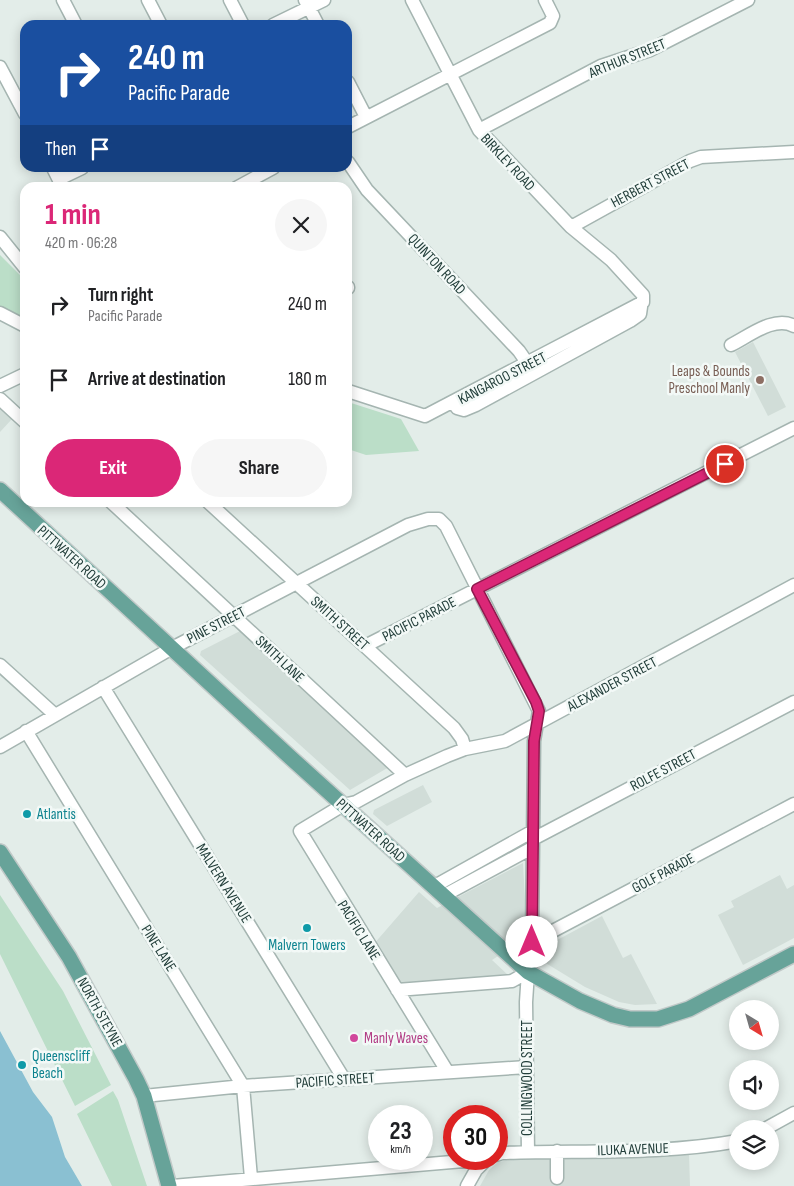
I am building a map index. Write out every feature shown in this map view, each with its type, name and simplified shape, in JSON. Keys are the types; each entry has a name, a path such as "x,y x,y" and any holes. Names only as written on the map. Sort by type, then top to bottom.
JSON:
{"main road":[{"name":"PITTWATER ROAD","path":"0,490 438,892 528,972 580,1001 613,1015 630,1019 658,1019 689,1009 794,954"},
{"name":"NORTH STEYNE","path":"0,852 48,920 104,1017 144,1096 170,1186"}],"street":[{"path":"63,0 73,20"},
{"path":"148,0 158,20"},
{"path":"230,0 240,20"},
{"path":"282,20 307,4 324,0"},
{"name":"BIRKLEY ROAD","path":"412,0 479,130 570,227 611,260 642,300"},
{"path":"352,125 550,23 553,16 545,0"},
{"name":"ARTHUR STREET","path":"479,130 601,66 650,50 748,0"},
{"path":"307,4 315,20"},
{"path":"0,67 20,105"},
{"path":"352,90 366,117"},
{"name":"HERBERT STREET","path":"570,227 690,161 701,157 794,152"},
{"name":"QUINTON ROAD","path":"352,168 367,190 519,351 528,364"},
{"path":"59,178 73,172"},
{"path":"247,182 266,172"},
{"path":"0,237 8,250 20,263"},
{"path":"454,403 457,408 464,410 476,405 637,317 642,310 642,300"},
{"name":"KANGAROO STREET","path":"352,392 425,416 528,364 642,300"},
{"path":"0,312 20,323"},
{"path":"731,345 774,323 785,322 794,326"},
{"path":"0,386 20,376"},
{"path":"0,399 20,417"},
{"name":"PACIFIC PARADE","path":"365,646 794,428"},
{"name":"SMITH LANE","path":"117,507 405,775"},
{"name":"SMITH STREET","path":"213,507 454,728 462,739 465,749"},
{"name":"PINE STREET","path":"0,747 54,714 172,648 408,526 428,519 439,519 446,526 477,589"},
{"name":"ALEXANDER STREET","path":"343,805 356,802 405,775 465,749 505,741 794,585"},
{"path":"477,589 539,711 534,741 532,839"},
{"path":"0,665 54,714"},
{"name":"MALVERN AVENUE","path":"103,687 344,1080"},
{"name":"ROLFE STREET","path":"438,892 532,839 794,702"},
{"name":"PINE LANE","path":"26,731 243,1086 251,1178"},
{"name":"GOLF PARADE","path":"532,839 532,942 794,804"},
{"name":"PACIFIC LANE","path":"343,805 300,831 447,1071"},
{"name":"ROLFE STREET","path":"438,892 532,839"},
{"path":"397,990 512,981 528,972"},
{"name":"COLLINGWOOD STREET","path":"508,1154 528,1152 528,972"},
{"name":"PACIFIC STREET","path":"144,1096 243,1086 527,1067"},
{"path":"779,1121 794,1113"},
{"name":"ILUKA AVENUE","path":"528,1152 660,1149 711,1146 729,1143"},
{"path":"557,1151 557,1178"},
{"path":"170,1186 300,1173 443,1162"},
{"path":"468,1186 476,1170"},
{"path":"300,1173 306,1186"}],"shaded area":[{"name":"Leaps & Bounds Preschool Manly","path":"753,342 786,407 768,416 735,352"},
{"path":"0,407 12,419 0,432"},
{"path":"242,630 389,767 350,790 200,655 201,651"},
{"path":"423,785 432,802 387,826 373,814 374,810"},
{"path":"523,863 527,937 492,960 508,975 505,978 400,987 373,945 419,892 437,908"},
{"path":"780,875 787,889 794,885 794,938 743,965 718,915 734,907 731,901"},
{"path":"602,916 623,958 631,954 657,1004 635,1005 619,1002 585,987 544,962 541,957 546,946"},
{"path":"689,1153 690,1186 480,1186 489,1170 508,1170 508,1160"}],"green space":[{"path":"0,255 20,275 20,320 0,309"},
{"path":"352,403 401,419 419,451 366,455 352,450"},
{"path":"0,895 63,991 111,1085 75,1106 0,954"},
{"path":"113,1091 118,1100 147,1186 112,1186 77,1114"}],"water":[{"path":"0,1031 33,1092 52,1117 65,1157 82,1186 0,1186"}],"place":[{"name":"Leaps & Bounds Preschool Manly","path":"760,380"},
{"name":"Atlantis","path":"27,814"},
{"name":"Malvern Towers","path":"307,928"},
{"name":"Manly Waves","path":"354,1038"},
{"name":"Queenscliff Beach","path":"22,1065"}],"route":[{"path":"532,942 534,741 539,711 477,589 725,464"}]}
